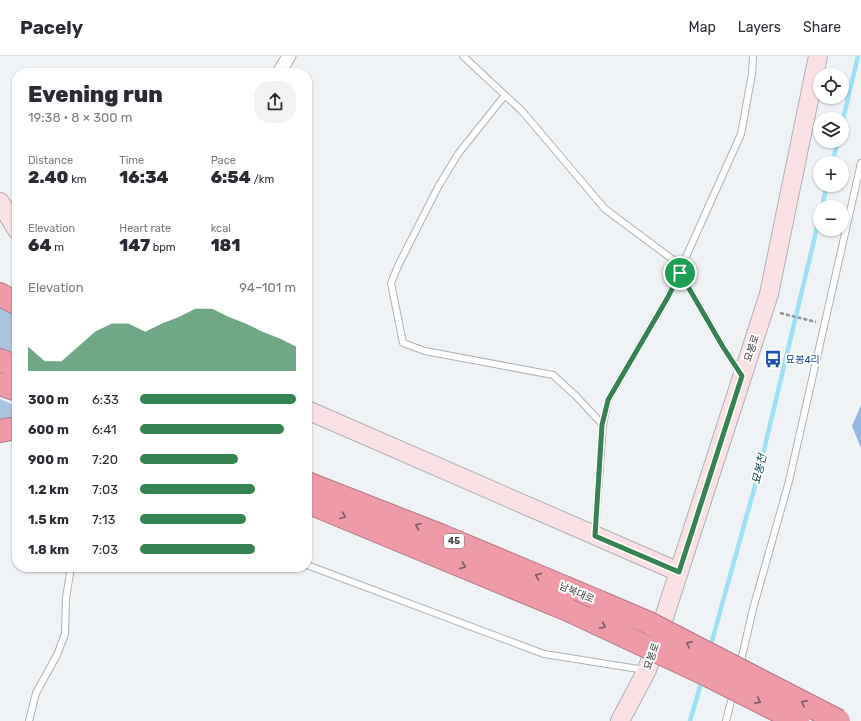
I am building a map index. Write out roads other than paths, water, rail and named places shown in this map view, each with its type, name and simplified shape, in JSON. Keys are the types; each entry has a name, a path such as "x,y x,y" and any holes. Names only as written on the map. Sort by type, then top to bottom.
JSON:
{"highway":[{"path":"0,294 12,301"},
{"path":"0,360 12,365"},
{"path":"0,384 12,388"},
{"path":"0,431 12,429"},
{"name":"남북대로","path":"312,494 440,535 647,622 839,721"},
{"name":"남북대로","path":"312,494 710,676 798,721"}],"street":[{"path":"282,68 289,56"},
{"name":"묘봉로","path":"620,721 647,670 769,294 818,56"},
{"path":"0,202 12,222"},
{"path":"312,412 679,572"}],"lane":[{"path":"463,56 522,112 605,209 672,259 723,347 742,376"},
{"path":"595,536 602,425 608,400 668,297 680,273 741,134 752,74 753,56"},
{"path":"505,95 458,154 438,187 391,283 403,343 425,351 553,375 576,396 602,425"},
{"path":"737,676 753,609 789,482 861,163"},
{"path":"312,567 544,654 647,670"},
{"path":"29,721 36,693 58,655 65,634 66,598 70,572"},
{"path":"726,721 735,684"}],"waterway":[{"name":"묘봉천","path":"845,112 858,56"},
{"name":"묘봉천","path":"834,156 836,148"},
{"name":"묘봉천","path":"824,200 825,192"},
{"name":"묘봉천","path":"710,648 758,475 815,236"},
{"name":"묘봉천","path":"690,721 702,680"}],"place":[{"name":"묘봉4리","path":"773,359"}]}
